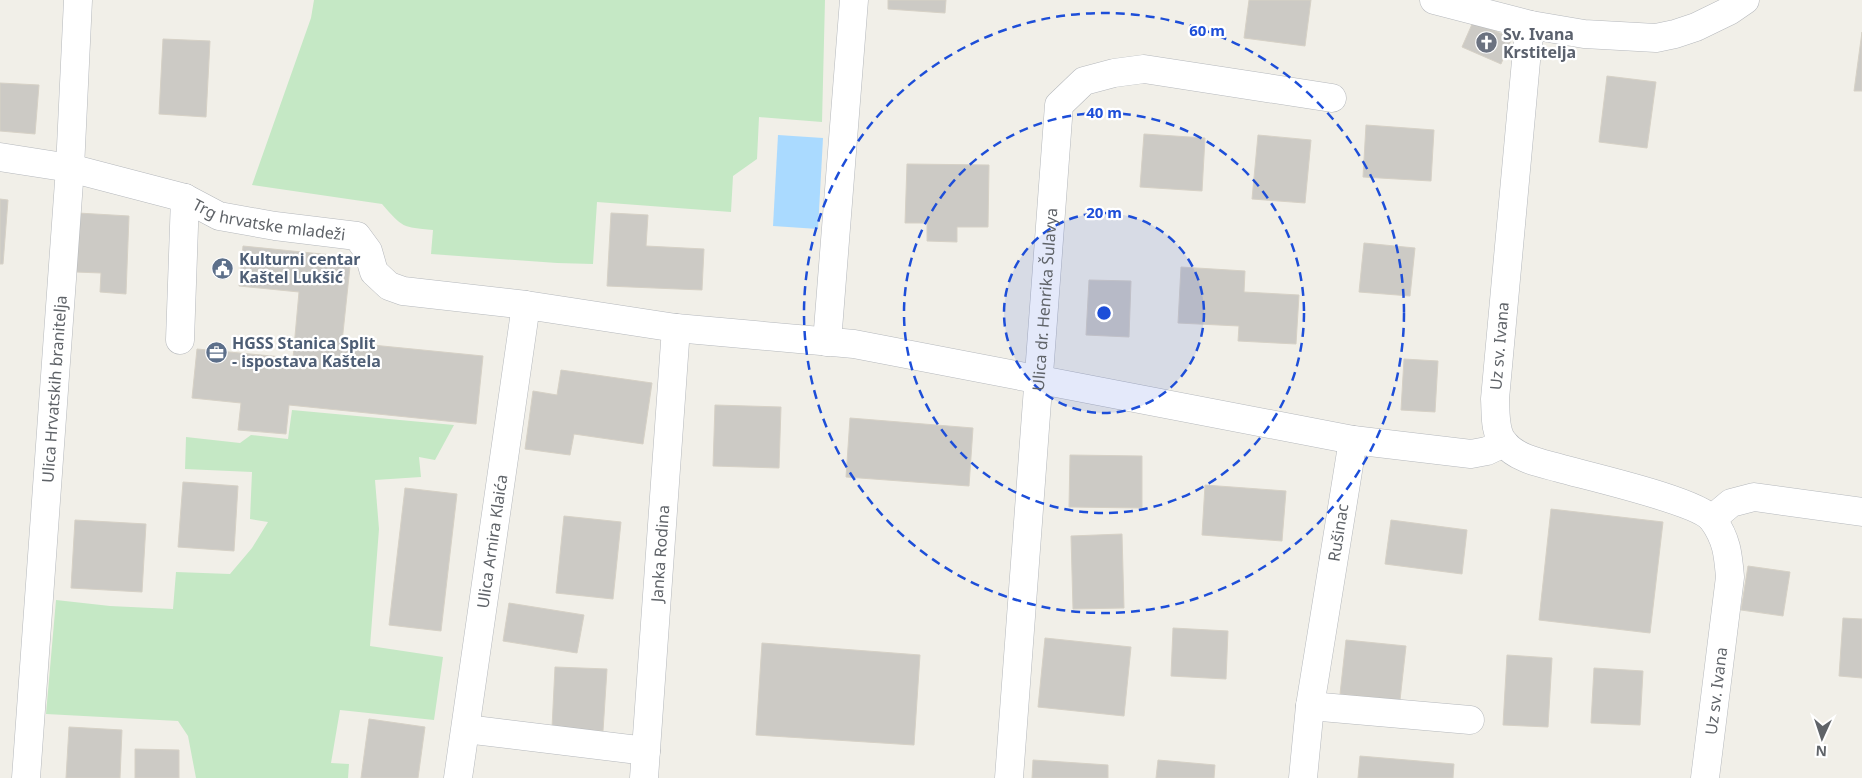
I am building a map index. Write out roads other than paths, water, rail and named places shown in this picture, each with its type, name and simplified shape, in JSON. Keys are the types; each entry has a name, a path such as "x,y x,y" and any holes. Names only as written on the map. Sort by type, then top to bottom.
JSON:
{"street":[{"name":"Ulica Hrvatskih branitelja","path":"26,778 70,168 78,0"},
{"path":"827,342 854,0"},
{"path":"1434,0 1439,3 1531,25 1584,34 1656,38 1696,27 1745,0"},
{"name":"Uz sv. Ivana","path":"1531,25 1527,50 1495,399 1497,430 1504,443 1533,461 1695,507 1712,519 1727,547 1730,577 1705,778"},
{"name":"Ulica dr. Henrika Šulavya","path":"1009,778 1059,105 1084,81 1114,73 1144,70 1332,98"},
{"path":"0,156 70,168 185,198"},
{"name":"Trg hrvatske mladeži","path":"180,340 185,198 219,216 274,226 357,236 368,251 374,272 389,286 403,291 526,305"},
{"path":"526,305 676,328 854,344 1353,440 1471,454 1487,451 1504,443"},
{"name":"Ulica Arnira Klaića","path":"458,778 526,305"},
{"name":"Janka Rodina","path":"645,765 676,328"},
{"name":"Rušinac","path":"1303,778 1310,706 1353,440"},
{"path":"1712,519 1731,504 1754,497 1862,512"},
{"path":"1310,706 1470,720"},
{"path":"466,729 645,765"}],"water":[{"path":"778,135 823,138 818,229 773,226"}],"place":[{"name":"Sv. Ivana Krstitelja","path":"1487,43"},
{"name":"Kulturni centar Kaštel Lukšić","path":"223,268"},
{"name":"HGSS Stanica Split - ispostava Kaštela","path":"216,352"}]}
